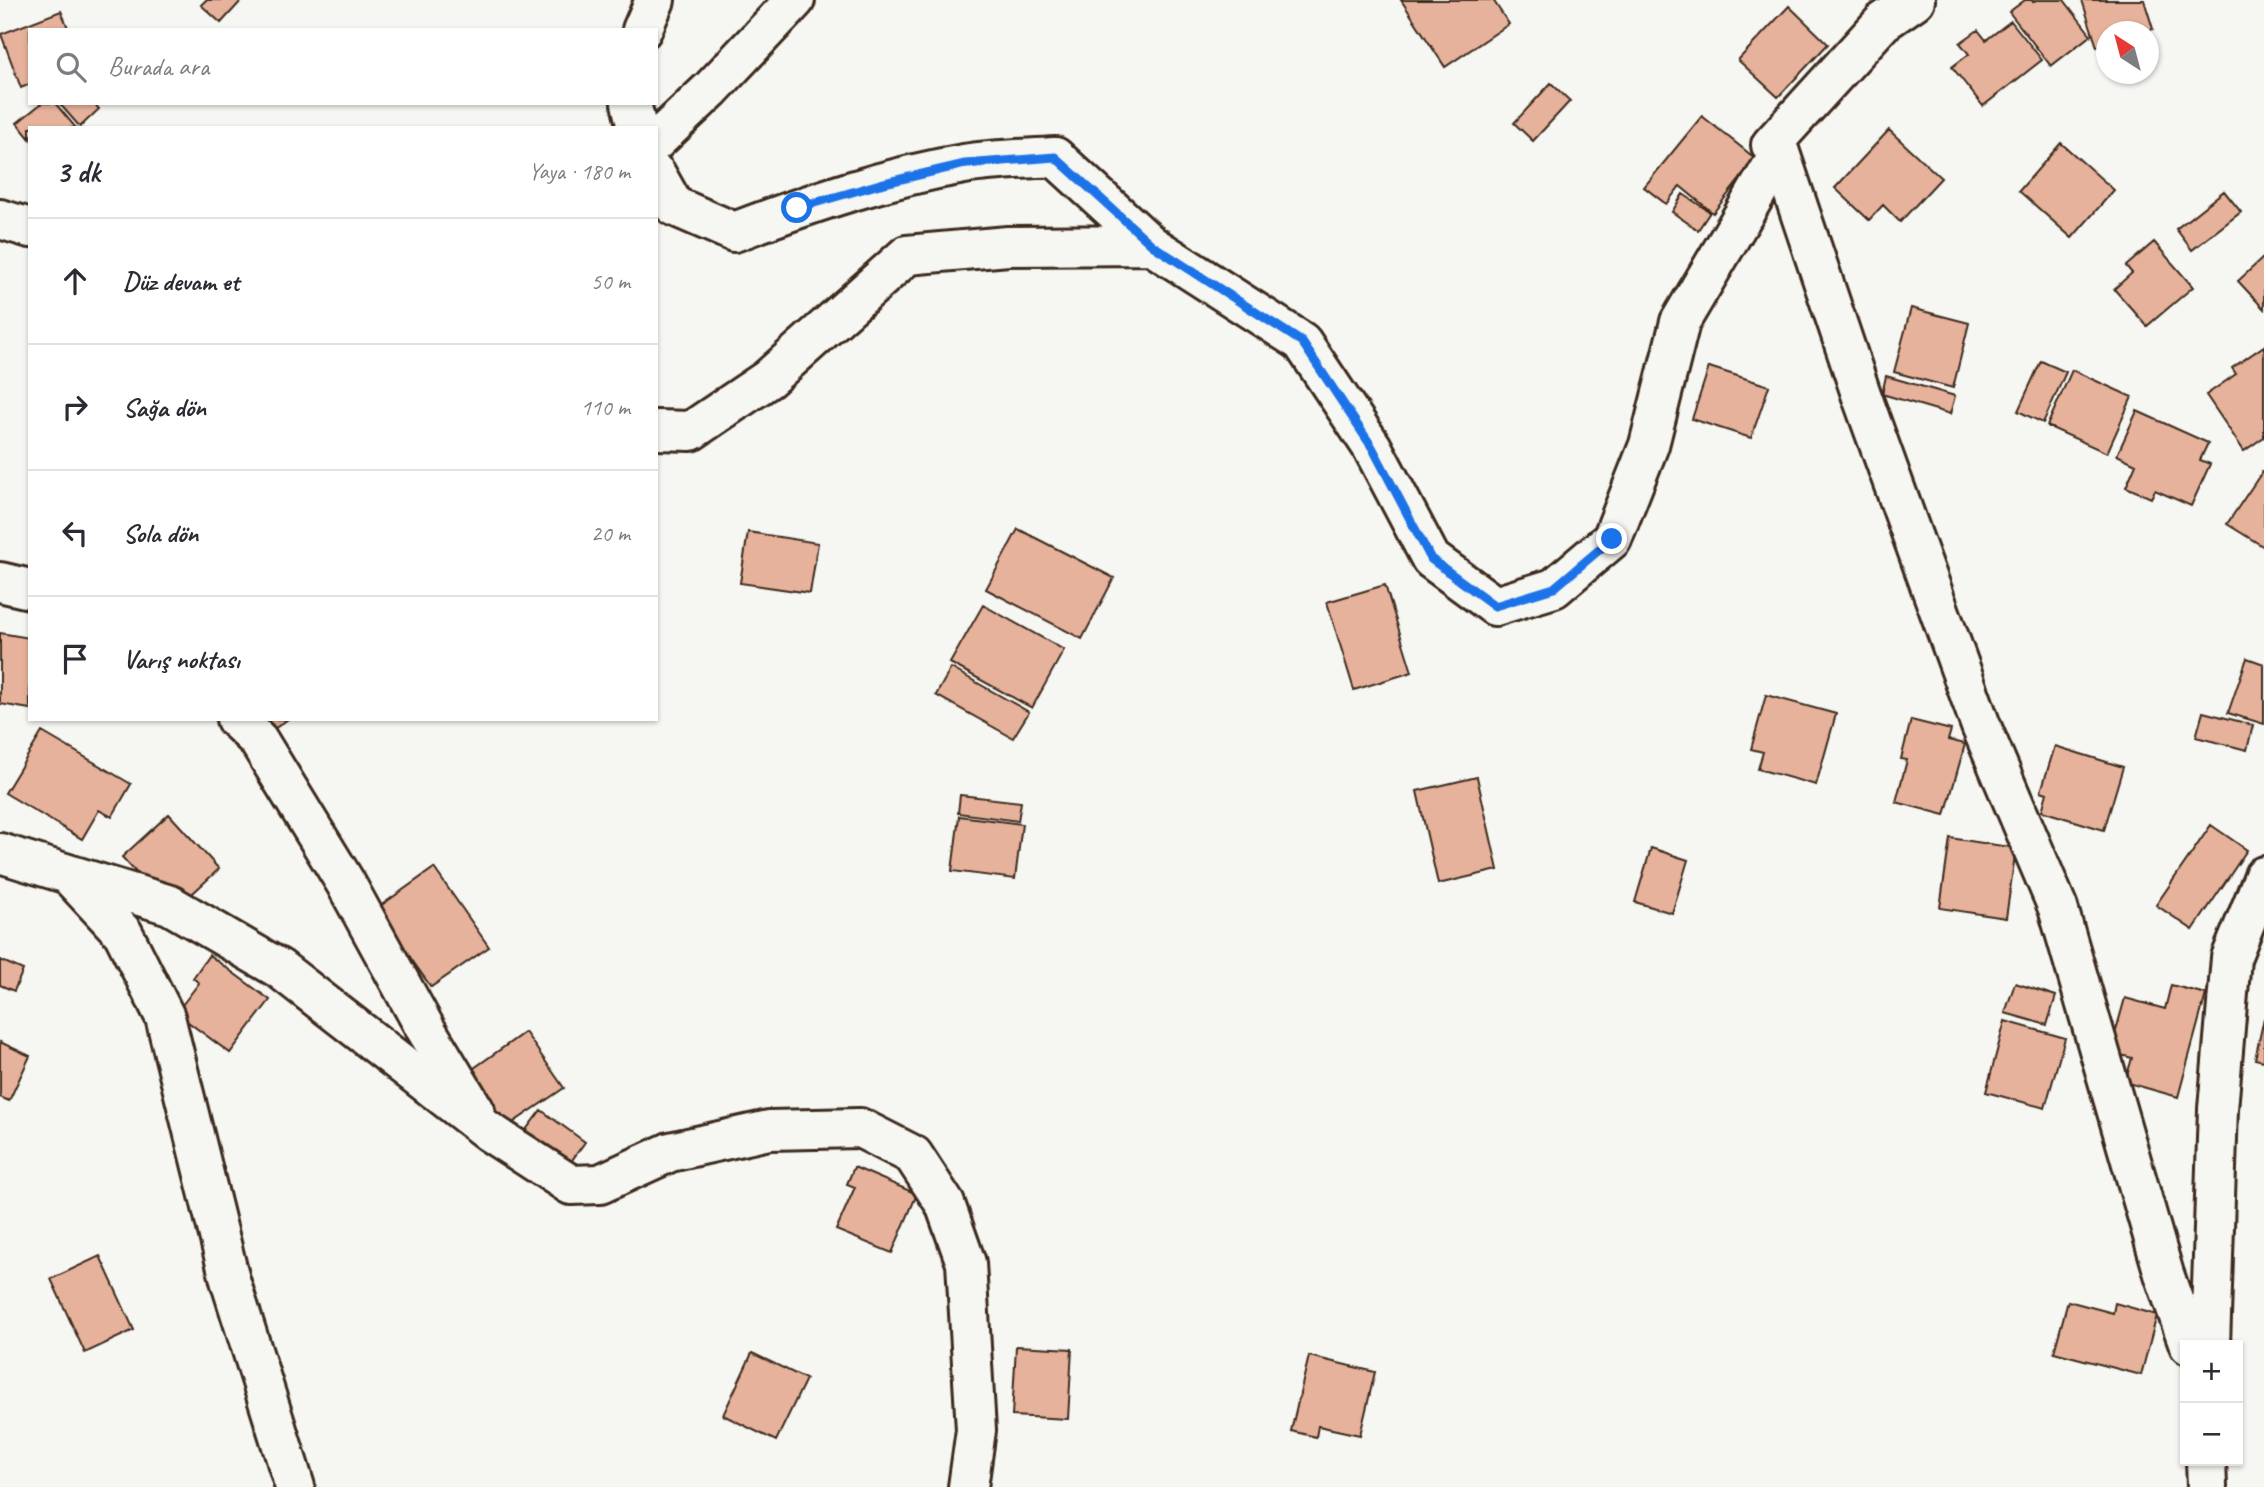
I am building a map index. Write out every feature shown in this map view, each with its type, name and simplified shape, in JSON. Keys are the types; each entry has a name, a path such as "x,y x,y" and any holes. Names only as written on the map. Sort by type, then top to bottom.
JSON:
{"street":[{"path":"643,28 655,0"},
{"path":"658,139 711,89 795,0"},
{"path":"1915,0 1877,7 1771,145 1780,153 1862,397 1981,726 2058,908 2164,1274 2187,1340"},
{"path":"631,105 637,126"},
{"path":"658,178 674,206 734,232 797,208 953,166 1055,157 1152,245 1302,342 1372,447 1431,559 1495,606 1554,588 1612,539 1649,444 1680,321 1780,153"},
{"path":"0,219 28,227"},
{"path":"658,430 691,431 768,379 907,256 1008,246 1152,245"},
{"path":"0,582 28,589"},
{"path":"238,721 258,740 338,870 425,1028 488,1131"},
{"path":"0,853 170,905 280,969 488,1131 570,1185 600,1184 670,1152 769,1129 860,1128 913,1155 945,1204 965,1263 976,1430 968,1487"},
{"path":"68,874 123,933 165,1017 230,1280 295,1487"},
{"path":"2210,1340 2218,1109 2231,958 2264,876"},
{"path":"2206,1466 2207,1487"}],"building":[{"path":"206,0 242,0 221,23 201,5"},
{"path":"1401,0 1493,0 1509,24 1445,67"},
{"path":"2025,0 2064,0 2091,35 2051,66 2009,12"},
{"path":"2082,0 2144,0 2151,21 2096,21 2096,44"},
{"path":"1789,6 1828,44 1778,97 1738,60"},
{"path":"61,11 68,28 28,28 28,85 21,88 1,34"},
{"path":"2011,21 2042,60 1983,106 1952,67 1969,54 1960,43 1978,30 1986,40"},
{"path":"1551,83 1570,101 1533,141 1514,123"},
{"path":"40,105 57,105 74,126 28,126 28,137 17,123"},
{"path":"61,105 96,105 99,109 79,126"},
{"path":"1702,116 1756,159 1713,213 1680,186 1666,204 1644,187"},
{"path":"1889,130 1941,178 1900,222 1883,205 1869,220 1835,188"},
{"path":"2061,143 2114,190 2072,238 2019,191"},
{"path":"2224,191 2241,212 2192,250 2176,229"},
{"path":"1683,194 1710,212 1698,230 1672,212"},
{"path":"2154,242 2193,287 2147,326 2114,289 2132,273 2126,266"},
{"path":"2264,257 2264,309 2238,281"},
{"path":"1911,308 1969,323 1953,388 1894,372"},
{"path":"2264,346 2264,437 2244,451 2206,395 2236,374 2232,368"},
{"path":"2041,361 2066,372 2043,423 2018,411"},
{"path":"1709,367 1769,386 1751,438 1692,419"},
{"path":"2072,370 2132,397 2107,453 2047,426"},
{"path":"1886,376 1955,396 1950,414 1882,394"},
{"path":"2137,411 2208,443 2200,460 2210,464 2191,506 2155,490 2151,498 2126,487 2136,464 2117,455"},
{"path":"2262,472 2264,473 2264,547 2227,524"},
{"path":"1018,529 1114,578 1082,639 986,589"},
{"path":"748,532 818,543 810,593 740,583"},
{"path":"1385,585 1412,672 1354,690 1327,602"},
{"path":"983,605 1064,650 1032,708 950,663"},
{"path":"0,633 28,638 28,709 0,704"},
{"path":"2247,658 2264,664 2264,724 2228,713"},
{"path":"951,668 1029,712 1013,738 936,695"},
{"path":"1766,695 1836,714 1816,785 1758,769 1763,752 1751,749"},
{"path":"2203,712 2253,725 2247,750 2196,737"},
{"path":"1911,720 1951,730 1948,740 1965,744 1945,815 1896,802 1907,760 1901,759"},
{"path":"252,721 285,721 263,737"},
{"path":"42,732 131,784 112,817 99,810 82,839 5,793"},
{"path":"2055,746 2123,767 2104,830 2042,811 2047,793 2041,791"},
{"path":"1477,777 1498,870 1438,884 1417,791"},
{"path":"960,795 1021,802 1018,821 958,813"},
{"path":"169,814 219,869 181,904 160,881 151,889 122,857"},
{"path":"959,816 1022,824 1015,879 952,871"},
{"path":"2211,825 2247,850 2193,930 2156,905"},
{"path":"1950,838 2016,848 2006,918 1940,908"},
{"path":"1651,848 1688,860 1672,913 1635,902"},
{"path":"434,868 489,947 431,987 376,909"},
{"path":"209,955 270,1000 230,1053 176,1013 199,983 193,978"},
{"path":"0,960 23,970 14,991 0,985"},
{"path":"2015,983 2056,996 2047,1025 2005,1013"},
{"path":"2171,985 2206,994 2178,1097 2125,1082 2132,1058 2110,1052 2125,998 2165,1009"},
{"path":"2264,1018 2264,1061 2255,1059"},
{"path":"2005,1021 2065,1038 2045,1108 1986,1092"},
{"path":"525,1032 564,1088 505,1128 467,1073"},
{"path":"0,1042 30,1056 9,1101 0,1097"},
{"path":"541,1110 585,1142 567,1167 522,1135"},
{"path":"854,1167 917,1194 892,1253 836,1230 855,1187 847,1184"},
{"path":"100,1256 134,1330 85,1353 51,1279"},
{"path":"2068,1301 2113,1313 2115,1303 2157,1315 2141,1375 2054,1352"},
{"path":"1016,1346 1072,1349 1068,1419 1012,1416"},
{"path":"752,1353 806,1379 776,1441 723,1415"},
{"path":"1309,1356 1375,1372 1360,1435 1318,1426 1316,1437 1291,1431"}],"route":[{"path":"797,208 880,184 965,164 1055,157 1152,245 1302,342 1372,447 1431,559 1495,606 1554,588 1612,539"}]}
